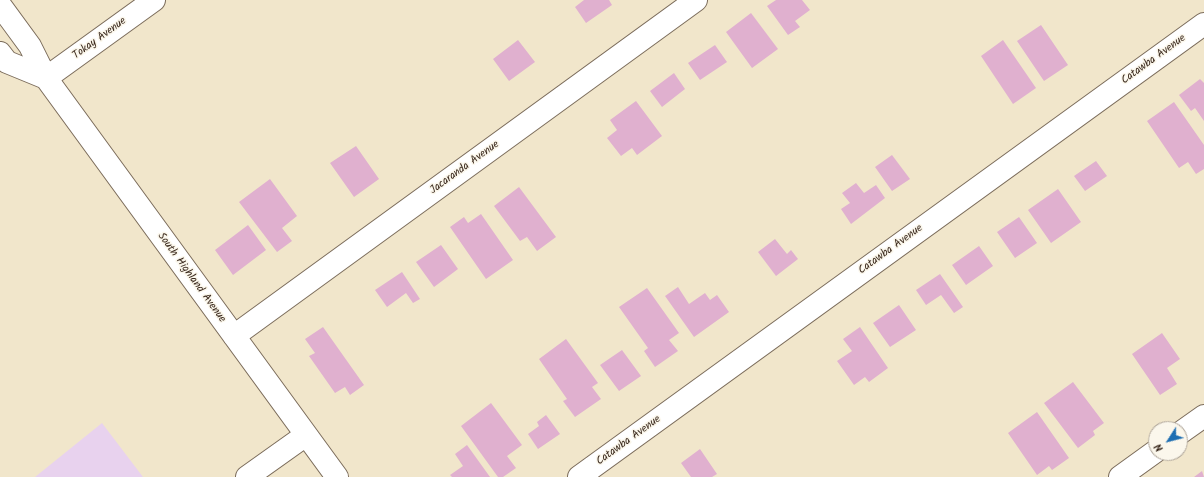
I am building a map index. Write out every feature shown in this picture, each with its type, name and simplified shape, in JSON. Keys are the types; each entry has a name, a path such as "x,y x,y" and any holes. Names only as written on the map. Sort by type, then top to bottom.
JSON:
{"street":[{"name":"Tokay Avenue","path":"46,78 154,0"},
{"name":"Jacaranda Avenue","path":"234,336 696,0"},
{"name":"South Highland Avenue","path":"0,5 30,46 46,78 337,477"},
{"name":"Catawba Avenue","path":"578,477 1204,24"},
{"path":"0,53 7,62 46,78"},
{"path":"1188,427 1204,416"},
{"path":"247,477 306,435"},
{"path":"1120,477 1148,457"}],"shaded area":[{"path":"102,423 143,477 35,477"}],"building":[{"path":"584,0 609,0 612,5 586,23 575,7"},
{"path":"776,0 802,0 810,10 795,21 800,27 788,35 767,6"},
{"path":"751,13 778,49 752,68 726,32"},
{"path":"1041,25 1068,65 1044,81 1017,41"},
{"path":"518,40 535,62 509,81 493,59"},
{"path":"1003,40 1036,88 1013,104 981,56"},
{"path":"715,45 727,62 700,80 688,63"},
{"path":"674,73 685,89 662,107 650,91"},
{"path":"1200,79 1204,83 1204,121 1195,108 1191,111 1179,95"},
{"path":"636,101 662,136 637,155 632,148 621,156 607,138 617,130 610,120"},
{"path":"1174,102 1204,145 1204,169 1196,174 1188,162 1179,168 1147,121"},
{"path":"356,146 379,179 354,197 330,163"},
{"path":"892,155 910,179 892,191 875,167"},
{"path":"1096,161 1107,176 1085,191 1074,176"},
{"path":"270,179 297,216 282,228 292,241 277,252 239,202"},
{"path":"856,183 864,193 876,185 885,198 851,224 841,209 850,203 842,193"},
{"path":"519,187 556,237 537,251 527,237 520,241 494,206"},
{"path":"1058,189 1081,222 1051,243 1028,210"},
{"path":"481,214 513,260 486,279 450,227 464,217 468,223"},
{"path":"1019,217 1037,243 1015,258 997,232"},
{"path":"248,225 266,250 233,275 215,250"},
{"path":"775,239 787,254 791,250 798,259 776,276 758,252"},
{"path":"441,245 458,269 434,287 416,262"},
{"path":"979,246 993,266 966,285 952,265"},
{"path":"402,272 420,299 413,303 406,293 387,307 375,290"},
{"path":"940,274 963,307 954,313 941,295 926,305 916,290"},
{"path":"678,287 689,304 705,293 710,300 717,295 729,312 694,337 665,296"},
{"path":"647,288 679,333 669,340 678,351 655,367 644,351 648,348 619,307"},
{"path":"899,305 916,330 890,347 873,323"},
{"path":"323,327 364,385 350,395 345,387 335,393 309,356 315,353 305,339"},
{"path":"860,327 888,368 869,382 865,377 854,385 837,361 852,351 843,339"},
{"path":"1162,333 1180,359 1167,368 1177,384 1160,395 1132,354"},
{"path":"566,339 598,383 592,387 601,399 575,417 563,401 567,399 539,359"},
{"path":"622,350 641,376 619,391 600,365"},
{"path":"1073,382 1104,423 1093,431 1095,435 1078,448 1044,403"},
{"path":"491,403 522,445 507,456 516,468 503,477 498,477 461,426"},
{"path":"1037,412 1069,458 1052,470 1049,466 1037,475 1008,433"},
{"path":"546,415 560,434 538,449 528,434 539,426 537,422"},
{"path":"467,445 490,477 452,477 450,475 463,466 455,454"},
{"path":"700,449 717,474 712,477 691,477 681,463"},
{"path":"1202,471 1204,477 1194,477"}]}
